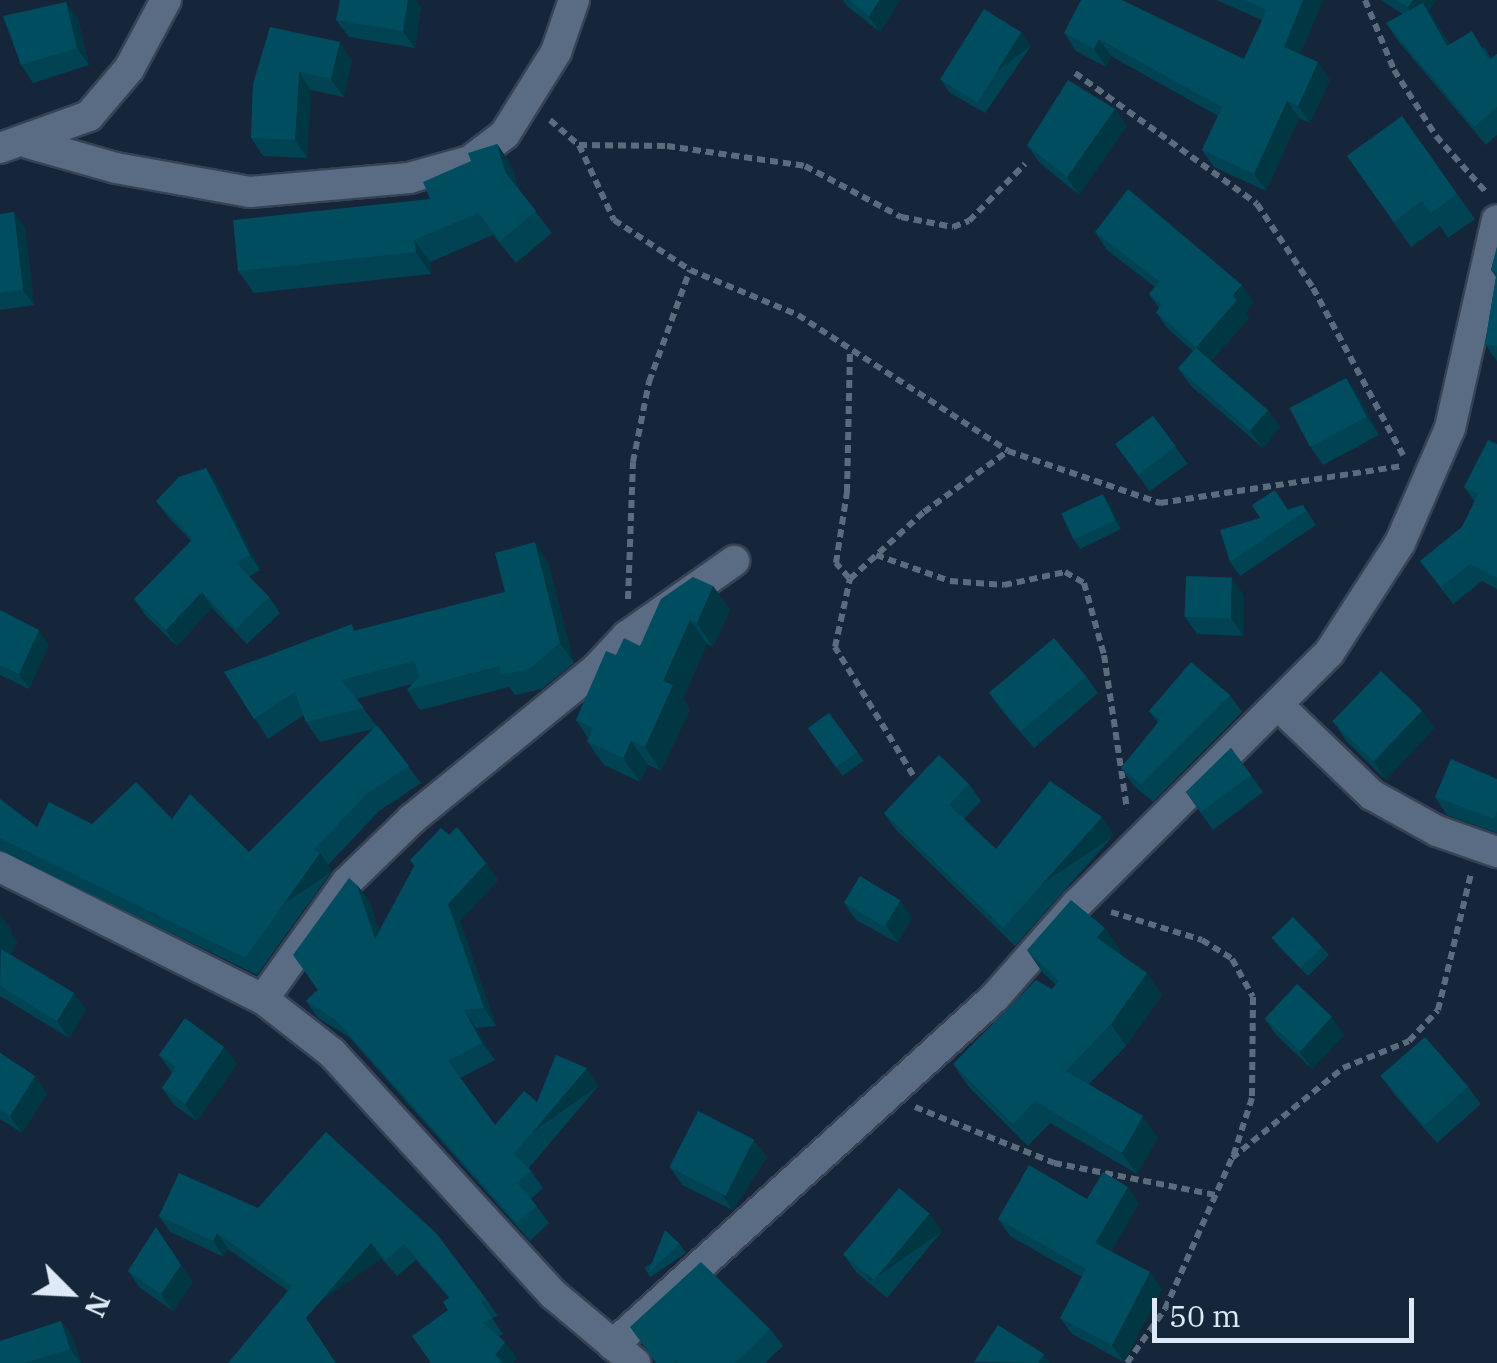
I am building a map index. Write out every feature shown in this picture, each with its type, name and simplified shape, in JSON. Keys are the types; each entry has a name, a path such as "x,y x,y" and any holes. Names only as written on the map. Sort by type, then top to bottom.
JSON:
{"street":[{"path":"14,146 88,116 130,69 166,0"},
{"path":"14,146 250,192 325,189 410,178 470,161 505,134 530,103 574,0"},
{"path":"0,867 263,999 332,1054 554,1295 624,1354 995,997 1077,904 1329,653 1400,543 1416,478 1466,370 1494,227"},
{"path":"263,999 347,882 486,752 594,670 627,636 734,561"},
{"path":"1278,705 1372,795 1486,848"}],"path":[{"path":"1365,0 1394,70 1436,136 1476,173 1488,198 1494,227"},
{"path":"530,103 579,145 614,220 690,270 798,315 850,351 990,434 1008,452 1160,503 1416,478 1313,288 1257,204 1076,73"},
{"path":"579,145 667,146 805,166 901,218 953,227 969,221 1025,164"},
{"path":"627,636 634,462 649,382 690,270"},
{"path":"850,351 847,492 836,562 850,579"},
{"path":"913,775 835,647 850,579 1008,452"},
{"path":"876,555 950,581 1004,585 1065,572 1084,583 1104,655 1123,798 1140,841"},
{"path":"1232,1158 1343,1068 1409,1041 1438,1010 1486,848"},
{"path":"1077,904 1186,935 1232,959 1253,997 1256,1064 1232,1158 1166,1309 1127,1363"},
{"path":"889,1095 1054,1164 1215,1194"}],"building":[{"path":"340,0 408,0 403,31 336,20"},
{"path":"849,0 879,0 869,16"},
{"path":"1081,0 1122,0 1244,59 1267,10 1245,0 1303,0 1284,47 1318,62 1298,106 1287,101 1254,174 1202,150 1222,107 1099,39 1094,49 1064,33"},
{"path":"66,2 77,48 21,65 3,16"},
{"path":"1423,3 1447,46 1472,31 1489,60 1497,54 1497,107 1474,127 1386,23"},
{"path":"984,9 1021,32 977,103 940,79"},
{"path":"270,27 340,42 331,79 299,72 295,140 251,138 253,84"},
{"path":"1068,80 1115,109 1067,177 1027,145"},
{"path":"1402,116 1457,194 1431,213 1422,201 1394,222 1347,156"},
{"path":"497,144 505,172 536,211 500,241 478,213 414,240 416,252 238,271 233,220 430,199 423,182 471,161 468,153"},
{"path":"1128,189 1242,285 1232,296 1237,300 1196,347 1156,312 1162,305 1149,294 1160,282 1095,232"},
{"path":"14,212 23,290 0,293 0,214"},
{"path":"1497,247 1497,272 1491,270"},
{"path":"1497,272 1497,346 1485,344"},
{"path":"1196,348 1268,410 1250,431 1178,368"},
{"path":"1346,378 1367,417 1310,447 1289,408"},
{"path":"1153,416 1176,446 1138,475 1115,444"},
{"path":"1488,440 1497,444 1497,578 1470,564 1441,587 1420,561 1462,527 1478,494 1464,487"},
{"path":"206,468 250,555 236,563 269,597 236,629 202,592 166,630 134,599 193,539 156,501 179,477"},
{"path":"1275,490 1288,510 1303,505 1306,511 1230,562 1220,530 1260,518 1252,505"},
{"path":"1103,494 1115,520 1074,540 1061,513"},
{"path":"535,542 560,643 529,669 501,675 499,666 407,690 419,677 415,661 341,680 364,708 306,722 295,692 254,719 224,672 352,624 354,631 505,592 495,553"},
{"path":"1186,576 1232,578 1231,619 1185,617"},
{"path":"693,577 713,586 697,623 690,620 663,681 673,685 645,747 631,741 623,758 587,741 593,728 576,720 606,651 616,655 624,638 640,646 661,599"},
{"path":"0,610 39,630 19,674 0,665"},
{"path":"1054,638 1086,676 1021,731 989,693"},
{"path":"1191,662 1230,695 1141,784 1121,768 1160,720 1149,711"},
{"path":"1381,671 1422,711 1373,761 1332,721"},
{"path":"829,713 857,752 836,767 808,728"},
{"path":"377,725 409,766 367,794 314,849 320,853 245,958 0,838 0,799 37,827 49,802 92,824 136,782 172,819 190,794 249,852"},
{"path":"1231,748 1251,775 1201,812 1186,792"},
{"path":"939,755 969,784 949,805 996,849 1050,781 1102,817 1003,928 884,813"},
{"path":"1451,759 1497,779 1494,819 1435,797"},
{"path":"457,827 486,863 448,904 484,1008 464,1010 482,1043 448,1061 495,1125 524,1091 537,1102 556,1055 587,1068 514,1154 531,1171 517,1183 537,1206 517,1223 336,1020 306,1001 318,990 293,955 349,878 357,885 375,939 415,865 410,860 441,828 449,835"},
{"path":"860,876 900,900 884,927 844,903"},
{"path":"1071,900 1105,928 1097,938 1147,973 1111,1024 1066,1071 1143,1116 1122,1153 1035,1101 1013,1124 953,1064 1036,980 1052,989 1059,981 1027,950"},
{"path":"1293,917 1322,947 1301,968 1271,938"},
{"path":"1,949 74,993 57,1021 0,986"},
{"path":"1297,984 1332,1017 1300,1051 1265,1018"},
{"path":"185,1018 224,1047 185,1104 162,1088 176,1067 159,1055"},
{"path":"1425,1037 1468,1087 1424,1126 1380,1076"},
{"path":"0,1053 35,1076 10,1116 0,1109"},
{"path":"698,1111 754,1140 726,1196 669,1167"},
{"path":"326,1132 436,1233 486,1299 481,1302 492,1318 483,1323 505,1342 495,1355 500,1363 431,1363 412,1336 448,1310 443,1302 450,1297 404,1244 386,1260 371,1243 306,1318 336,1363 228,1363 292,1286 217,1233 213,1241 159,1216 179,1173 258,1208"},
{"path":"1029,1165 1087,1199 1103,1172 1128,1187 1095,1243 1150,1272 1112,1345 1060,1318 1086,1269 998,1219"},
{"path":"899,1188 930,1214 874,1280 843,1255"},
{"path":"156,1227 181,1265 161,1294 128,1271"},
{"path":"665,1230 680,1244 648,1273"},
{"path":"701,1262 770,1329 735,1363 656,1363 630,1327"},
{"path":"61,1321 70,1349 25,1363 0,1363 0,1341"},
{"path":"998,1325 1044,1354 1038,1363 974,1362"}]}
